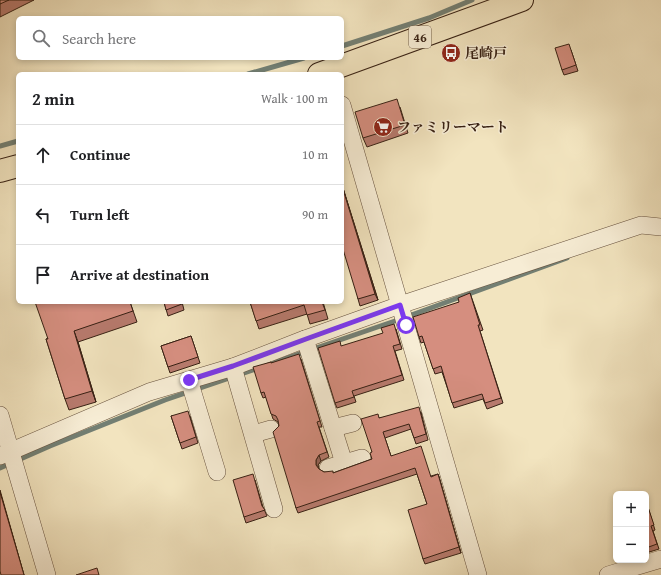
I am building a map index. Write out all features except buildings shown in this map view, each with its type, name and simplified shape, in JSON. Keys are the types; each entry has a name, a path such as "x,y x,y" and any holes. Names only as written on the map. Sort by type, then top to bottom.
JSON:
{"main road":[{"name":"46","path":"331,72 522,0"},
{"path":"0,171 16,167"}],"street":[{"path":"344,112 478,575"},
{"path":"5,454 149,392 233,366 306,339 402,313 641,225 661,227"},
{"path":"306,339 344,463"},
{"path":"233,366 253,434 276,497"},
{"path":"189,380 217,472"},
{"path":"0,415 5,454 47,575"},
{"path":"333,428 353,423"},
{"path":"253,434 271,429"},
{"path":"328,468 362,458"},
{"path":"608,575 661,559"}],"waterway":[{"path":"344,45 429,18 472,0"},
{"path":"255,72 297,60"},
{"path":"0,146 16,142"},
{"path":"0,468 50,446 165,400 395,321 567,258"}],"place":[{"name":"尾崎戸","path":"451,53"},
{"name":"ファミリーマート","path":"383,127"}],"route":[{"path":"189,380 233,366 400,305 406,325"}]}
